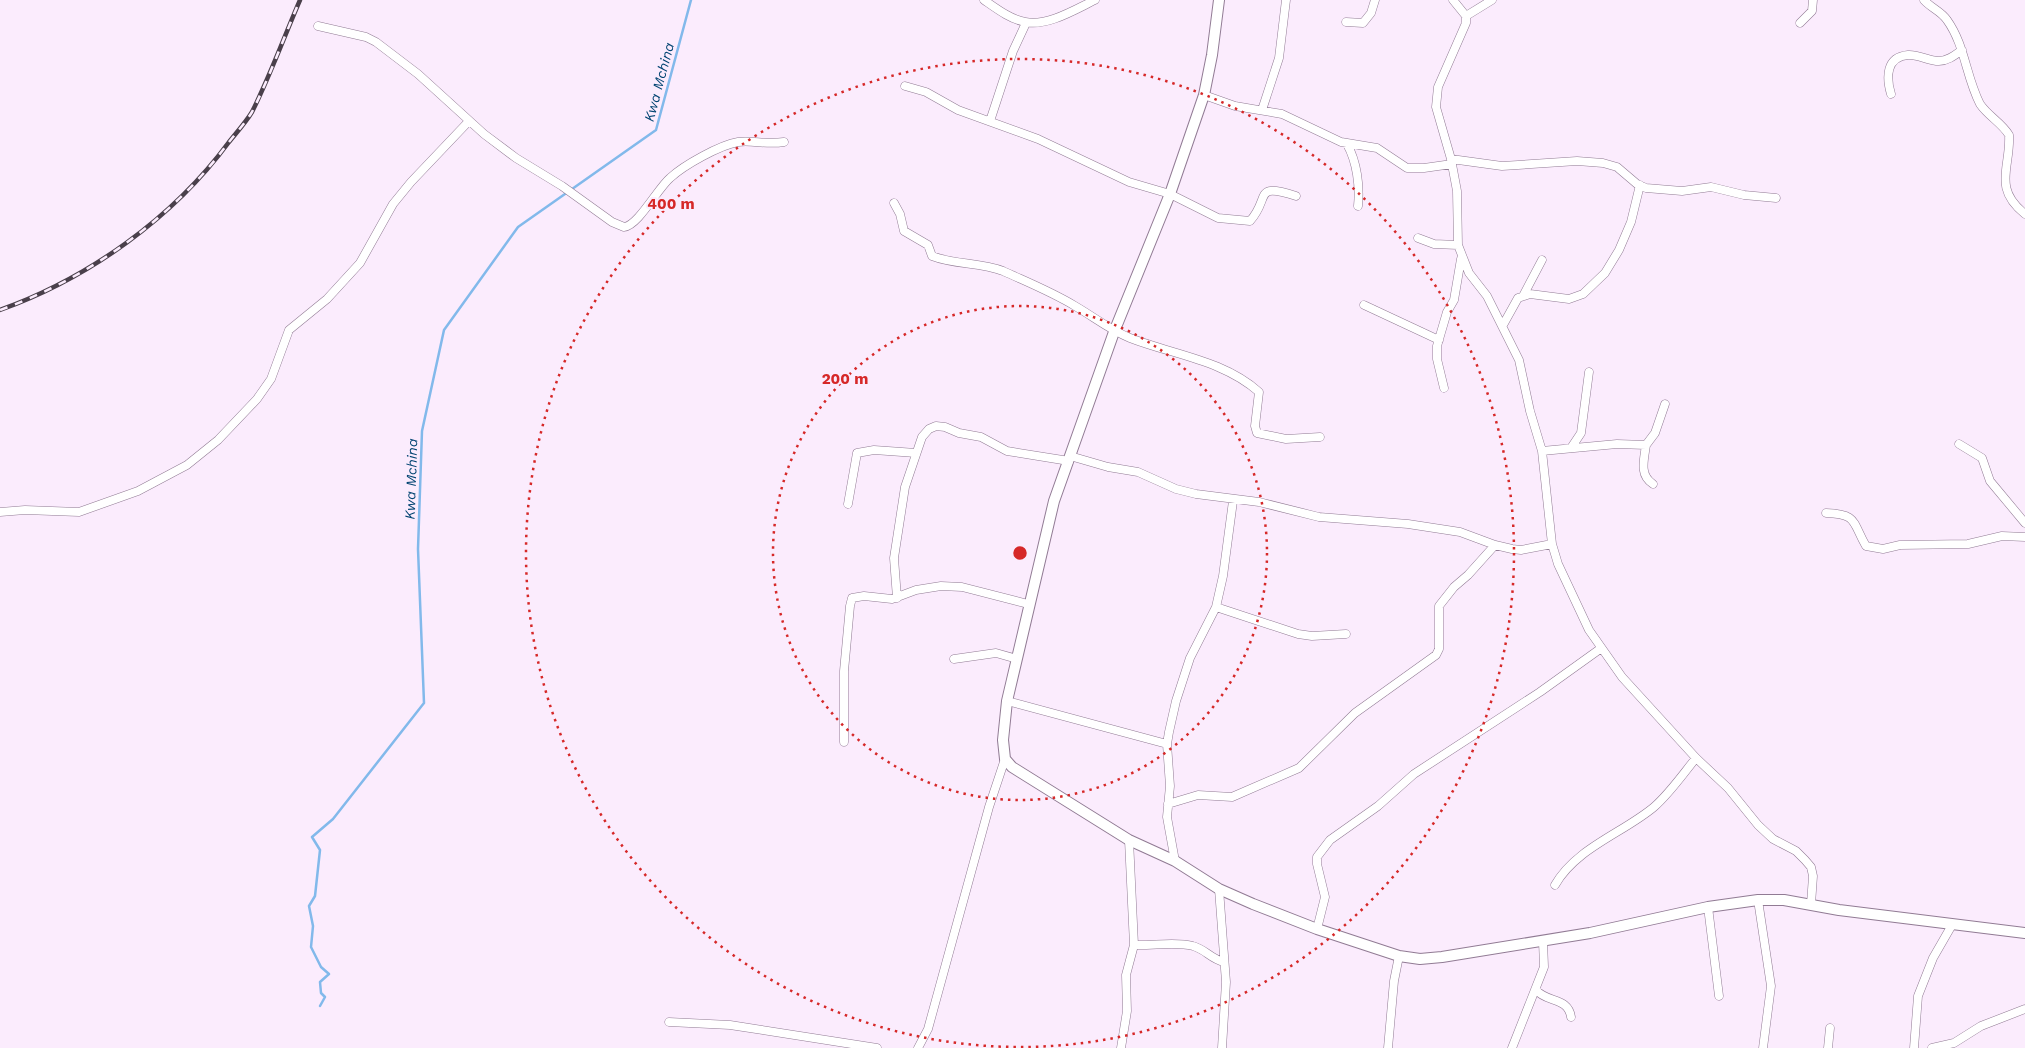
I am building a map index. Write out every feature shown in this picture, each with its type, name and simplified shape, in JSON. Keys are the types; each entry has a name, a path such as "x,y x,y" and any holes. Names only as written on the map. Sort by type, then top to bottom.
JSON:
{"street":[{"path":"984,0 1007,16 1026,23 1043,21 1095,0"},
{"path":"918,1048 928,1029 989,807 1005,759 1003,740 1007,701 1028,604 1054,501 1114,332 1170,194 1204,94 1212,55 1219,0"},
{"path":"1262,110 1279,58 1286,0"},
{"path":"1346,22 1363,23 1371,13 1376,0"},
{"path":"1453,0 1466,16 1464,31 1438,87 1437,96 1438,117 1452,161 1457,191 1458,245 1468,273 1487,296 1519,360 1542,451 1552,544 1565,583 1600,649 1622,677 1696,758 1728,788 1773,839 1796,851 1806,860 1813,876 1811,904"},
{"path":"1466,16 1492,0"},
{"path":"1800,23 1812,11 1813,0"},
{"path":"1924,0 1940,11 1947,20 1962,50 1973,87 1982,106 2009,135 2004,176 2012,201 2025,214"},
{"path":"990,121 1013,51 1026,23"},
{"path":"318,26 366,36 376,42 418,74 469,121 516,158 562,186 612,222 624,227 632,225 670,178 704,156 739,142 770,144 784,142"},
{"path":"1891,94 1888,70 1892,62 1907,55 1939,61 1947,60 1962,50"},
{"path":"905,86 926,92 958,110 1038,140 1129,182 1170,194 1218,218 1245,222 1252,219 1266,192 1279,190 1296,196"},
{"path":"1204,94 1235,106 1291,117 1346,144 1378,148 1407,168 1424,168 1452,161 1502,166 1577,161 1611,164 1646,188 1682,191 1711,187 1776,198"},
{"path":"0,512 25,510 79,512 138,492 187,465 218,440 257,399 270,379 288,330 327,298 360,263 393,204 411,182 469,121"},
{"path":"1346,144 1353,155 1356,167 1359,194 1358,206"},
{"path":"1523,296 1569,299 1583,294 1605,273 1619,250 1631,222 1640,185"},
{"path":"894,203 900,214 904,231 928,245 932,256 943,260 982,265 1000,270 1061,298 1114,332 1141,342 1193,356 1246,380 1259,392 1255,426 1258,433 1286,439 1320,437"},
{"path":"1418,238 1434,244 1458,245"},
{"path":"1444,388 1437,359 1439,340 1447,312 1454,300 1461,256"},
{"path":"1503,325 1515,302 1523,296 1542,260"},
{"path":"1364,305 1439,340"},
{"path":"1571,448 1581,433 1589,372"},
{"path":"1653,484 1645,477 1643,467 1646,445 1655,433 1665,404"},
{"path":"897,598 894,558 905,487 924,433 940,426 959,433 981,437 1007,451 1069,459 1138,472 1176,489 1196,494 1259,502 1320,517 1359,522 1408,524 1460,532 1495,545 1521,550 1552,544"},
{"path":"1542,451 1617,444 1646,445"},
{"path":"1959,444 1982,458 1994,486 2025,523"},
{"path":"848,504 857,453 874,450 916,453"},
{"path":"1174,861 1169,838 1167,744 1176,700 1190,658 1216,607 1223,576 1233,500"},
{"path":"1826,513 1841,514 1850,518 1866,546 1875,549 1900,545 1968,544 2002,536 2025,537"},
{"path":"1168,804 1198,795 1232,797 1299,768 1355,713 1436,655 1439,649 1439,606 1449,592 1468,575 1495,545"},
{"path":"844,742 844,671 850,602 857,596 897,598 916,590 941,586 962,587 1028,604"},
{"path":"1216,607 1298,634 1312,636 1346,634"},
{"path":"1317,929 1325,897 1317,857 1330,840 1378,806 1414,774 1540,692 1600,649"},
{"path":"954,659 996,653 1017,659"},
{"path":"1007,701 1167,744"},
{"path":"1555,885 1565,871 1588,852 1654,808 1696,758"},
{"path":"1005,759 1023,775 1129,840 1174,861 1219,889 1317,929 1399,956 1420,959 1442,957 1628,926 1708,907 1758,900 1784,900 1952,925 2025,933"},
{"path":"1121,1048 1127,1011 1126,975 1134,945 1129,840"},
{"path":"1219,889 1226,982 1222,1048"},
{"path":"1758,900 1771,986 1763,1048"},
{"path":"1708,907 1719,996"},
{"path":"1914,1048 1918,996 1933,958 1952,925"},
{"path":"1512,1048 1544,967 1543,941"},
{"path":"1134,945 1182,944 1194,946 1210,957 1224,962"},
{"path":"1388,1048 1394,981 1399,956"},
{"path":"1536,990 1539,994 1564,1004 1568,1008 1571,1017"},
{"path":"1932,1048 1959,1041 1981,1026 2025,1009"},
{"path":"669,1022 730,1025 877,1048"},
{"path":"1828,1048 1830,1028"}],"waterway":[{"name":"Kwa Mchina","path":"320,1006 325,997 321,993 320,982 329,974 321,967 311,947 313,926 309,906 315,896 320,850 312,837 333,819 424,703 418,549 422,431 444,330 518,227 656,130 691,0"}],"railway":[{"path":"0,310 33,297 97,263 155,220 182,196 207,170 252,112 300,0"}]}
